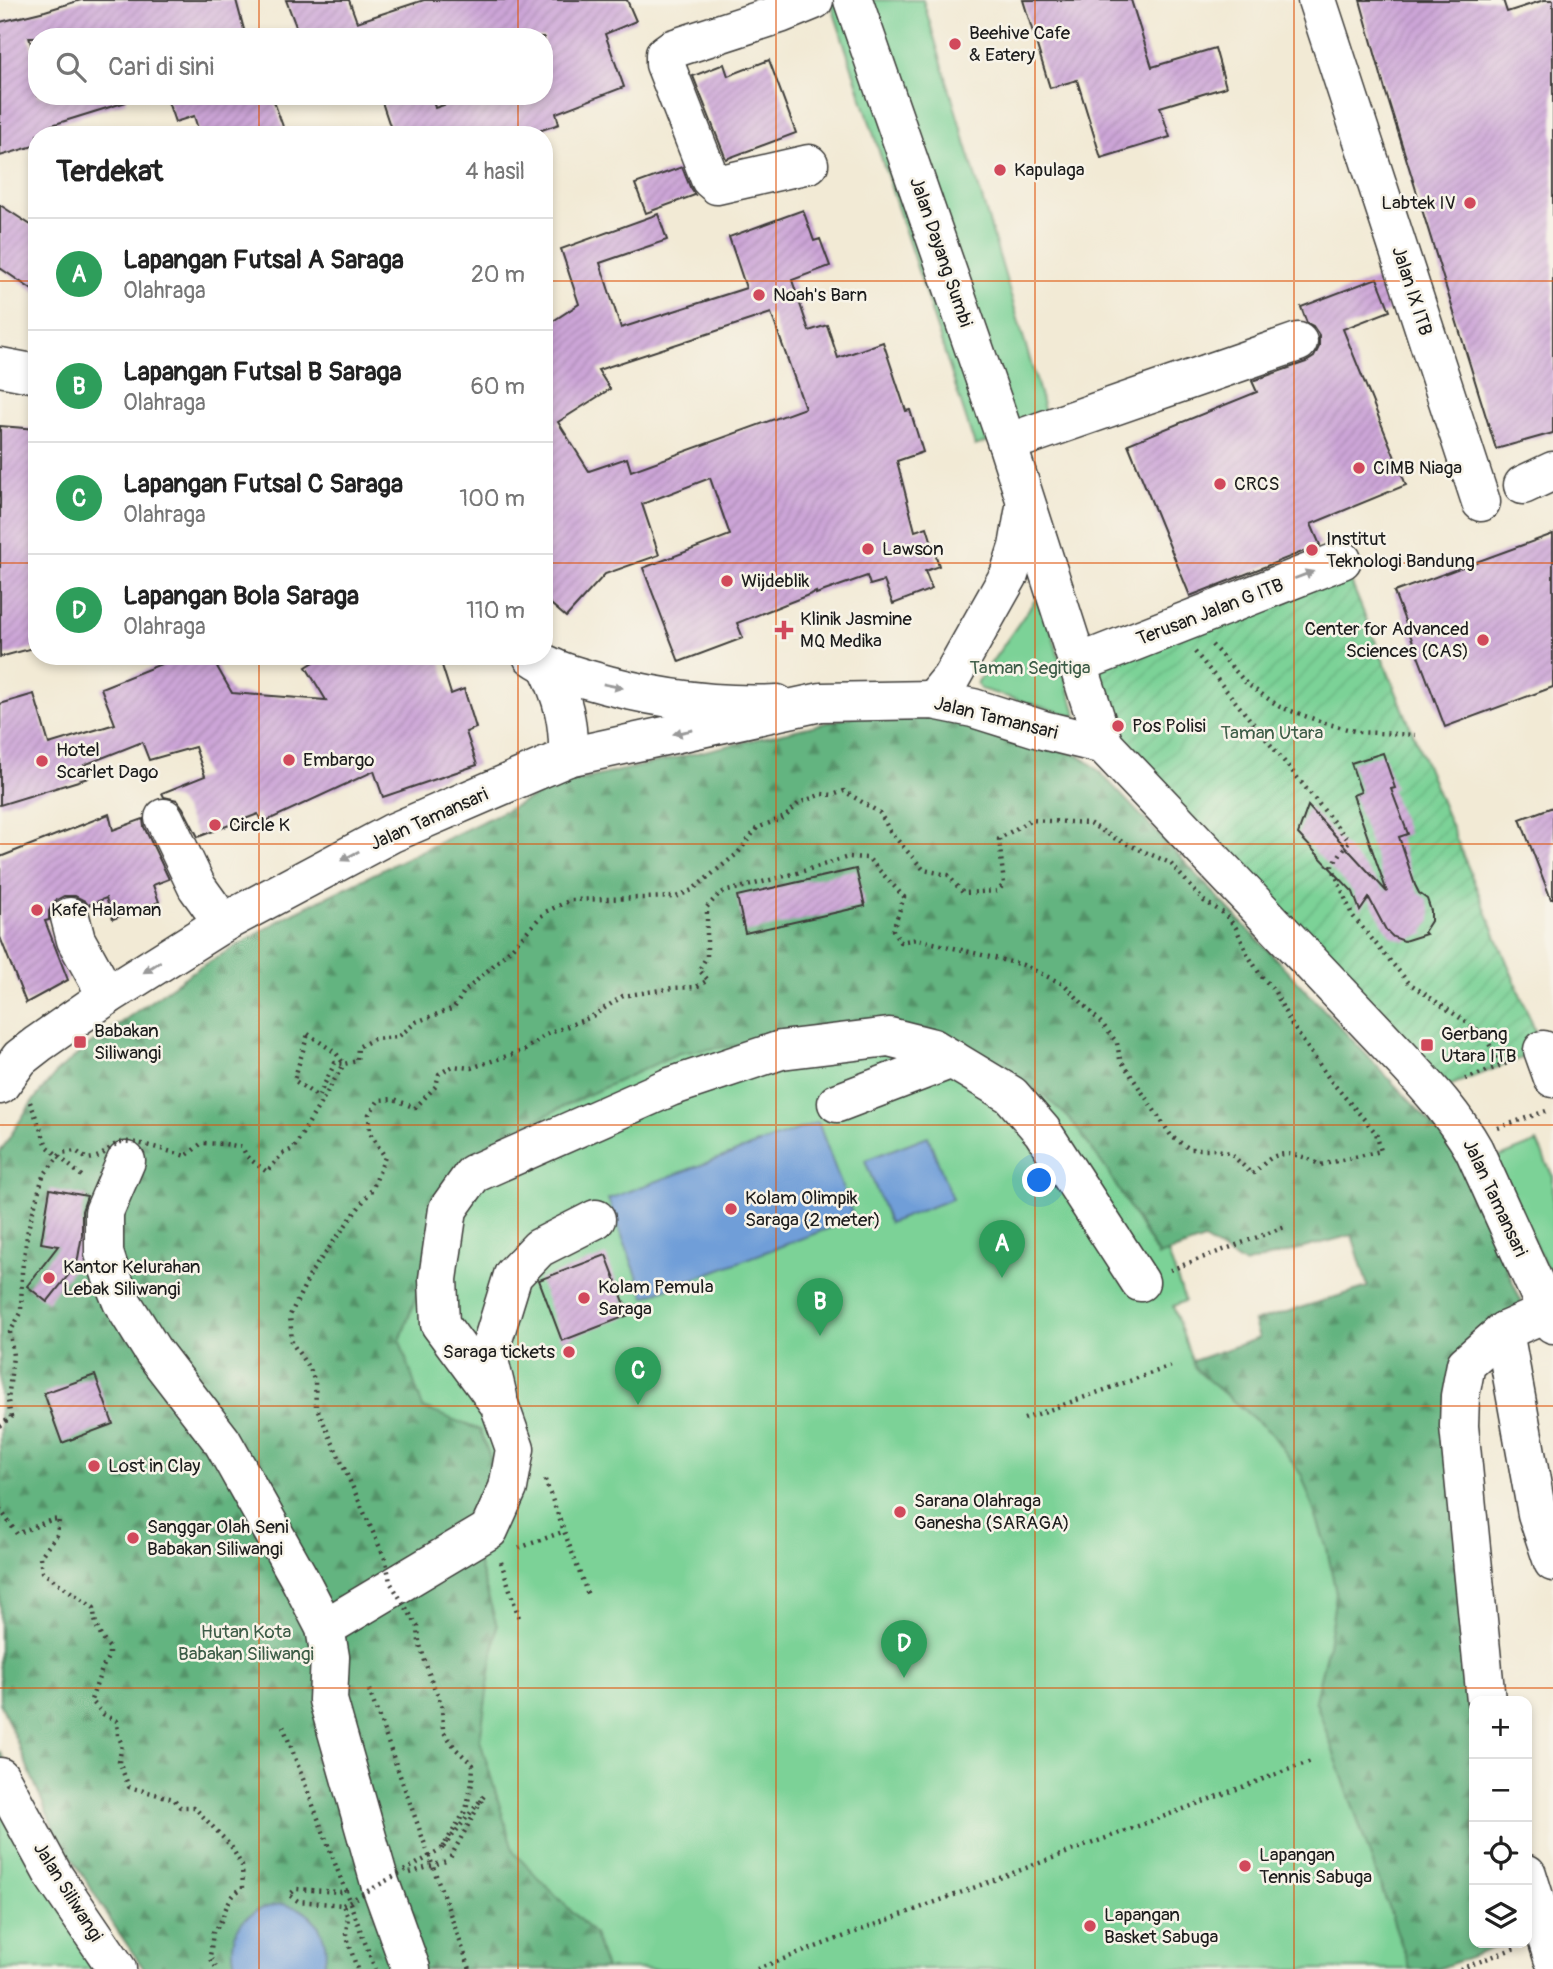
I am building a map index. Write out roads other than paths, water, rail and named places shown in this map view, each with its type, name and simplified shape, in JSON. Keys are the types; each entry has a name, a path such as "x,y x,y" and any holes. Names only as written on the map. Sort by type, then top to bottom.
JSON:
{"main road":[{"path":"809,164 717,186 710,179 665,64 665,54 672,49 814,0"},
{"name":"Jalan Dayang Sumbi","path":"853,0 1007,443 1104,745"},
{"name":"Jalan IX ITB","path":"1317,0 1481,502"},
{"path":"1007,443 1298,342"},
{"path":"0,367 28,372"},
{"name":"Jalan Dayang Sumbi","path":"933,700 951,678 1009,575 1018,547 1026,505"},
{"name":"Terusan Jalan G ITB","path":"1077,664 1342,560"},
{"path":"542,665 558,688 565,711 569,734 568,757"},
{"path":"549,665 601,683 655,695 765,705 821,702"},
{"name":"Jalan Tamansari","path":"11,1072 107,996 223,923 392,833 568,757 821,702 933,700 973,708 1043,730 1104,745 1433,1092 1464,1131 1550,1318"},
{"path":"164,818 197,887 223,923"},
{"path":"70,917 76,940 107,996"},
{"path":"499,1404 440,1324 438,1279 448,1209 473,1174 670,1087 781,1050 889,1037 933,1048 1011,1096 1042,1131 1140,1282"},
{"path":"836,1103 952,1059"},
{"path":"126,1161 104,1212 104,1253 111,1275 122,1302 152,1350 222,1441 325,1628 330,1657 328,1700 380,1883 411,1969"},
{"path":"325,1628 489,1530 508,1488 515,1449 499,1404 488,1356 513,1275 538,1248 596,1219"},
{"path":"1486,1696 1460,1426 1460,1396 1466,1364 1504,1331 1550,1318"},
{"path":"1504,1331 1537,1514 1553,1562"},
{"name":"Jalan Siliwangi","path":"0,1777 55,1878 117,1969"},
{"path":"1530,1885 1549,1947"}],"water":[{"name":"Kolam Olimpik Saraga (2 meter)","path":"818,1122 854,1219 645,1297 608,1199"},
{"path":"928,1136 952,1199 889,1223 865,1160"},
{"path":"283,1904 300,1909 319,1927 326,1952 322,1969 236,1969 233,1943 241,1923 258,1910"}],"place":[{"name":"Beehive Cafe & Eatery","path":"955,44"},
{"name":"Kapulaga","path":"1000,170"},
{"name":"Labtek IV","path":"1470,203"},
{"name":"Noah's Barn","path":"759,295"},
{"name":"CIMB Niaga","path":"1359,468"},
{"name":"CRCS","path":"1220,484"},
{"name":"Lawson","path":"868,549"},
{"name":"Institut Teknologi Bandung","path":"1312,550"},
{"name":"Wijdeblik","path":"727,581"},
{"name":"Klinik Jasmine MQ Medika","path":"784,630"},
{"name":"Center for Advanced Sciences (CAS)","path":"1483,640"},
{"name":"Pos Polisi","path":"1118,726"},
{"name":"Embargo","path":"289,760"},
{"name":"Hotel Scarlet Dago","path":"42,761"},
{"name":"Circle K","path":"215,825"},
{"name":"Kafe Halaman","path":"37,910"},
{"name":"Babakan Siliwangi","path":"80,1042"},
{"name":"Gerbang Utara ITB","path":"1427,1045"},
{"name":"Kolam Olimpik Saraga (2 meter)","path":"731,1209"},
{"name":"Kantor Kelurahan Lebak Siliwangi","path":"49,1278"},
{"name":"Lapangan Futsal A Saraga","path":"1002,1278"},
{"name":"Kolam Pemula Saraga","path":"584,1298"},
{"name":"Lapangan Futsal B Saraga","path":"820,1336"},
{"name":"Saraga tickets","path":"569,1352"},
{"name":"Lapangan Futsal C Saraga","path":"638,1405"},
{"name":"Lost in Clay","path":"94,1466"},
{"name":"Sarana Olahraga Ganesha (SARAGA)","path":"900,1512"},
{"name":"Sanggar Olah Seni Babakan Siliwangi","path":"133,1538"},
{"name":"Lapangan Bola Saraga","path":"904,1678"},
{"name":"Lapangan Tennis Sabuga","path":"1245,1866"},
{"name":"Lapangan Basket Sabuga","path":"1090,1926"}],"park label":[{"name":"Taman Segitiga","path":"1030,668"},
{"name":"Taman Utara","path":"1272,733"},
{"name":"Hutan Kota Babakan Siliwangi","path":"246,1643"}]}
